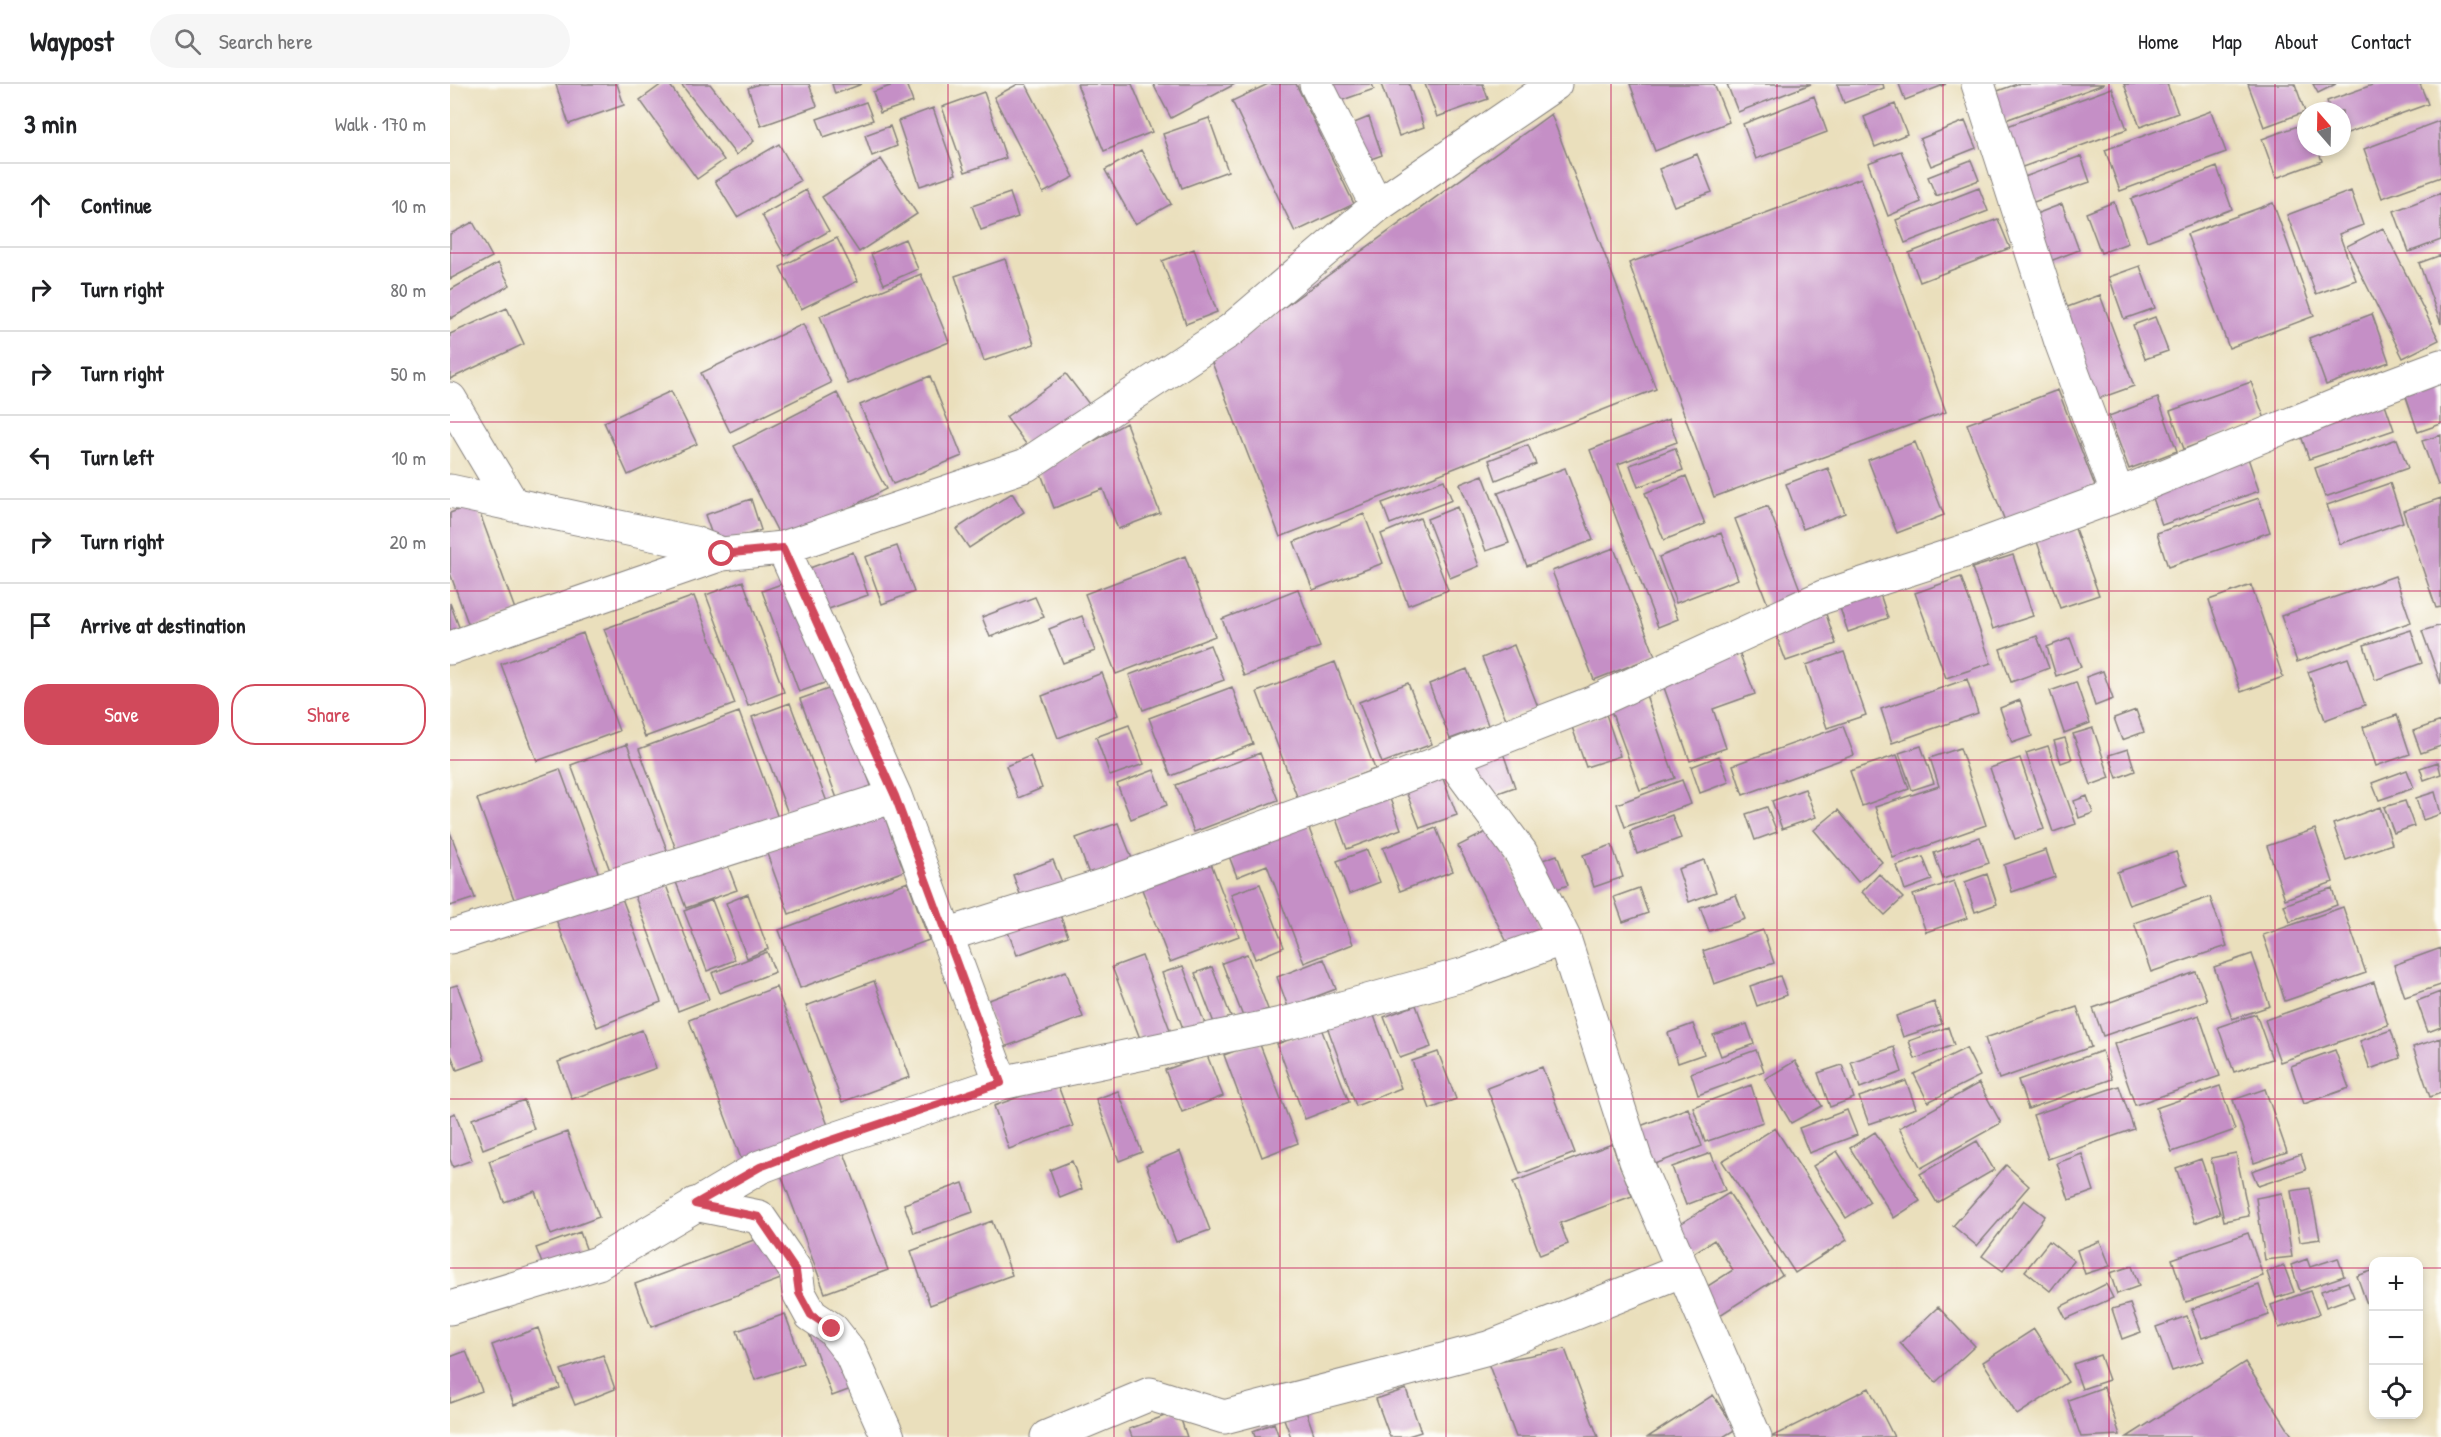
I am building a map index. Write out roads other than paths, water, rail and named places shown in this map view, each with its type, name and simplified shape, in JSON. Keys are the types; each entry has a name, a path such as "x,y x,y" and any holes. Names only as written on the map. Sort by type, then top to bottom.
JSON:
{"street":[{"path":"1316,84 1377,206"},
{"path":"450,648 722,554 783,548 1026,465 1231,330 1377,206 1555,84"},
{"path":"1978,84 2061,342 2118,495"},
{"path":"946,934 1108,884 1384,784 1594,702 1823,597 1971,549 2118,495 2340,404 2441,366"},
{"path":"450,399 513,505"},
{"path":"450,491 694,543 722,554"},
{"path":"783,548 895,796 1001,1083"},
{"path":"1450,758 1521,853 1564,938 1636,1161 1755,1437"},
{"path":"450,937 895,796"},
{"path":"450,1308 598,1263 760,1167 823,1143 1001,1083 1291,1022 1465,974 1564,938"},
{"path":"695,1204 759,1217 796,1271 799,1293 811,1315 832,1329 850,1352 888,1437"},
{"path":"1047,1437 1150,1394 1224,1417 1383,1376 1488,1348 1683,1270"}]}
